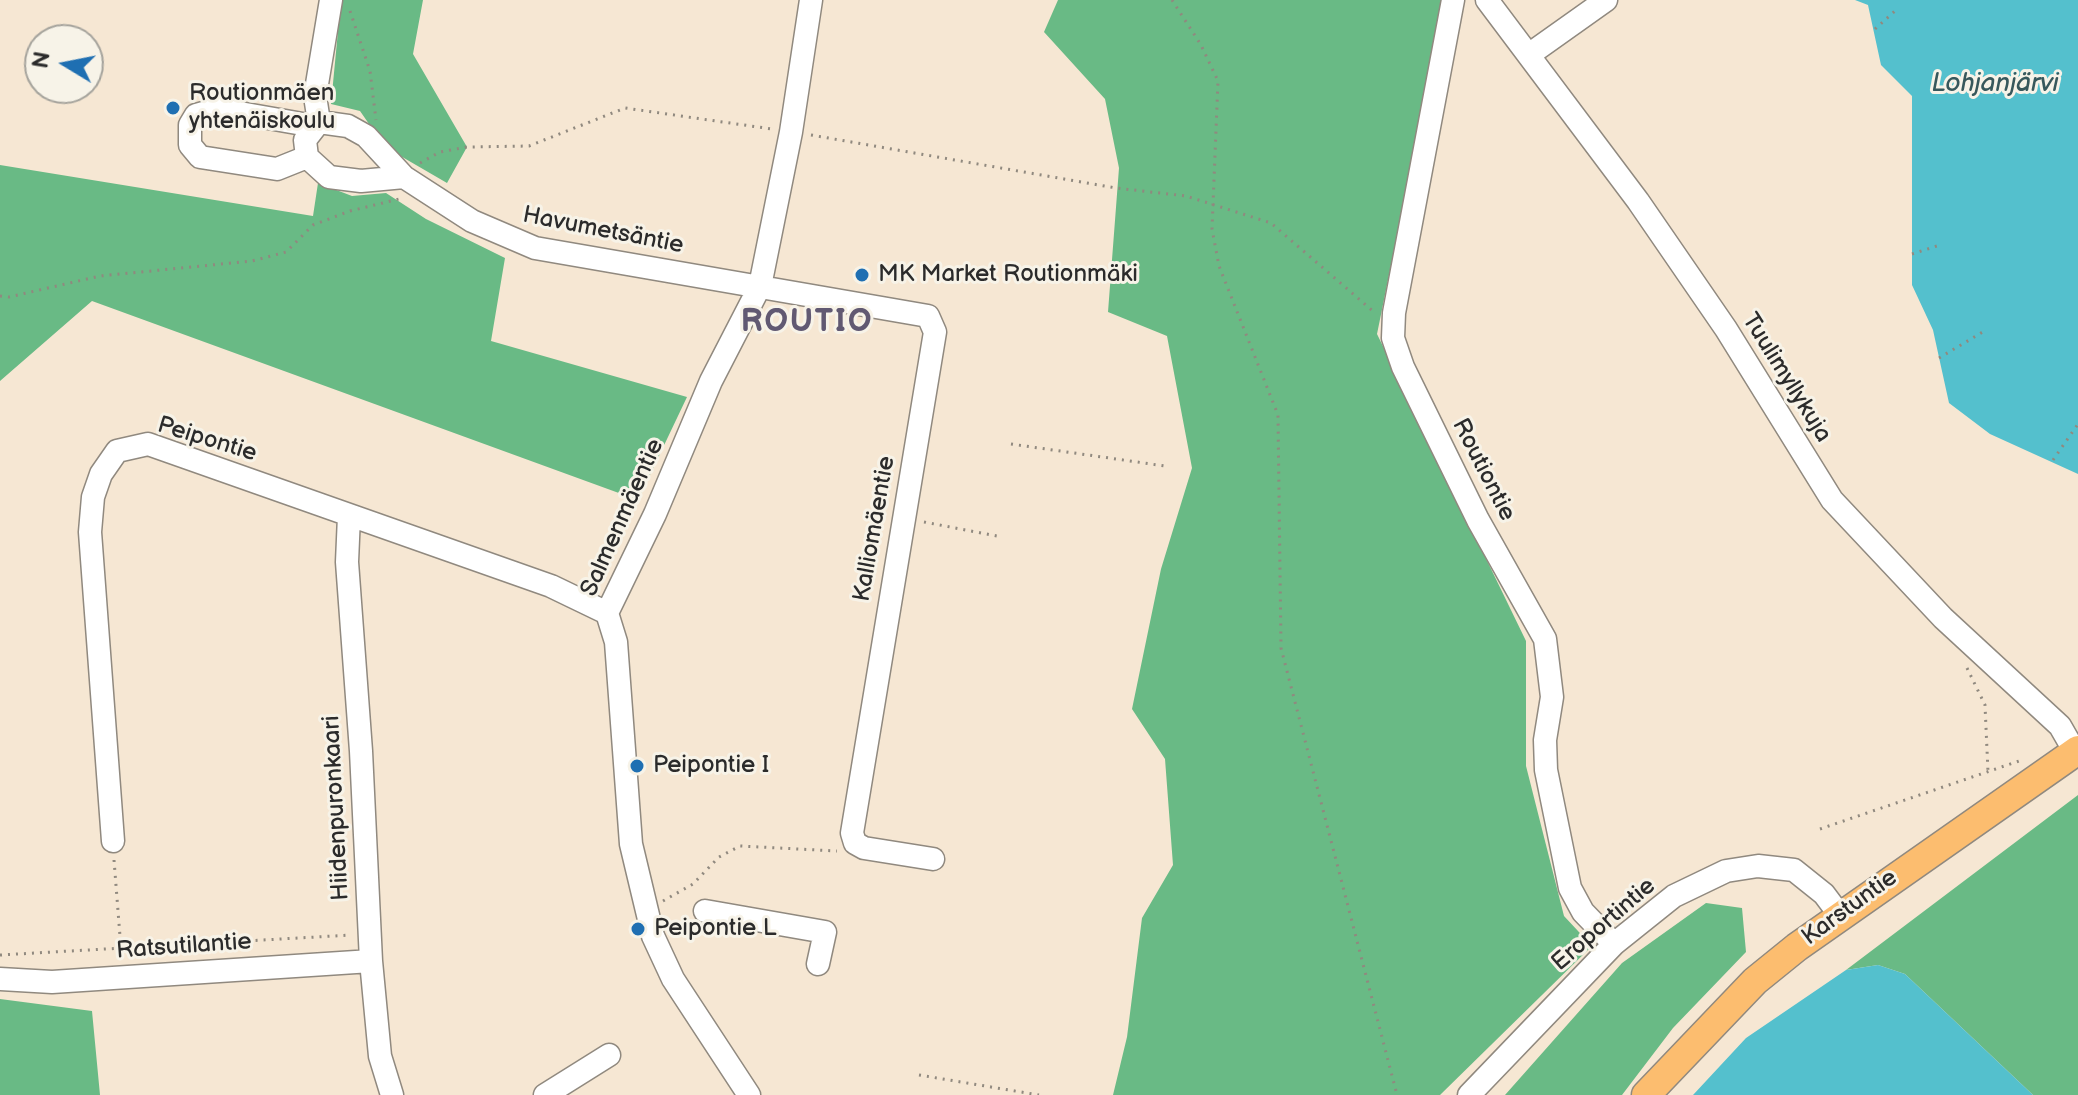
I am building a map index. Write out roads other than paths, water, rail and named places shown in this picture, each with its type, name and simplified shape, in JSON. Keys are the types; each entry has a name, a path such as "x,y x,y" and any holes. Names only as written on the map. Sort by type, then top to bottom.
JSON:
{"main road":[{"name":"Karstuntie","path":"1646,1095 1755,981 1839,914 2077,751"}],"street":[{"path":"331,0 315,96 317,124 305,140 307,157 318,170 341,180 411,165"},
{"name":"Salmenmäentie","path":"749,1095 673,979 653,936 631,844 616,642 607,613 655,514 711,381 760,286 791,132 811,0"},
{"name":"Routiontie","path":"1453,0 1394,313 1393,338 1403,367 1478,520 1545,639 1552,697 1545,740 1546,770 1570,888 1583,912 1614,944"},
{"name":"Tuulimyllykuja","path":"1487,0 1530,54 1726,329 1832,500 1943,618 2060,726 2077,751"},
{"path":"1530,54 1606,0"},
{"name":"Havumetsäntie","path":"307,157 277,169 200,157 190,145 190,125 196,115 217,109 317,124 334,121 366,136 411,165 428,192 472,221 535,248 760,286"},
{"name":"Kalliomäentie","path":"760,286 928,316 935,332 852,833 855,843 864,848 933,859"},
{"name":"Peipontie","path":"113,841 90,532 93,497 101,474 117,451 148,444 551,586 607,613"},
{"name":"Hiidenpuronkaari","path":"349,516 347,562 371,961 380,1056 392,1095"},
{"name":"Eroportintie","path":"1469,1095 1614,944 1674,896 1726,871 1758,866 1794,870 1824,894 1839,914"},
{"path":"705,911 825,932 818,964"},
{"name":"Ratsutilantie","path":"0,979 52,982 371,961"},
{"path":"545,1095 609,1055"}],"water":[{"name":"Lohjanjärvi","path":"1855,0 2078,0 2078,474 1990,434 1949,403 1933,330 1912,285 1912,96 1881,65 1868,5"},
{"path":"1878,965 1905,974 2033,1095 1693,1095 1746,1038 1846,970"}],"place":[{"name":"Routionmäen yhtenäiskoulu","path":"173,108"},
{"name":"MK Market Routionmäki","path":"862,275"},
{"name":"Peipontie I","path":"637,766"},
{"name":"Peipontie L","path":"638,929"}],"district":[{"name":"ROUTIO","path":"807,323"}]}
